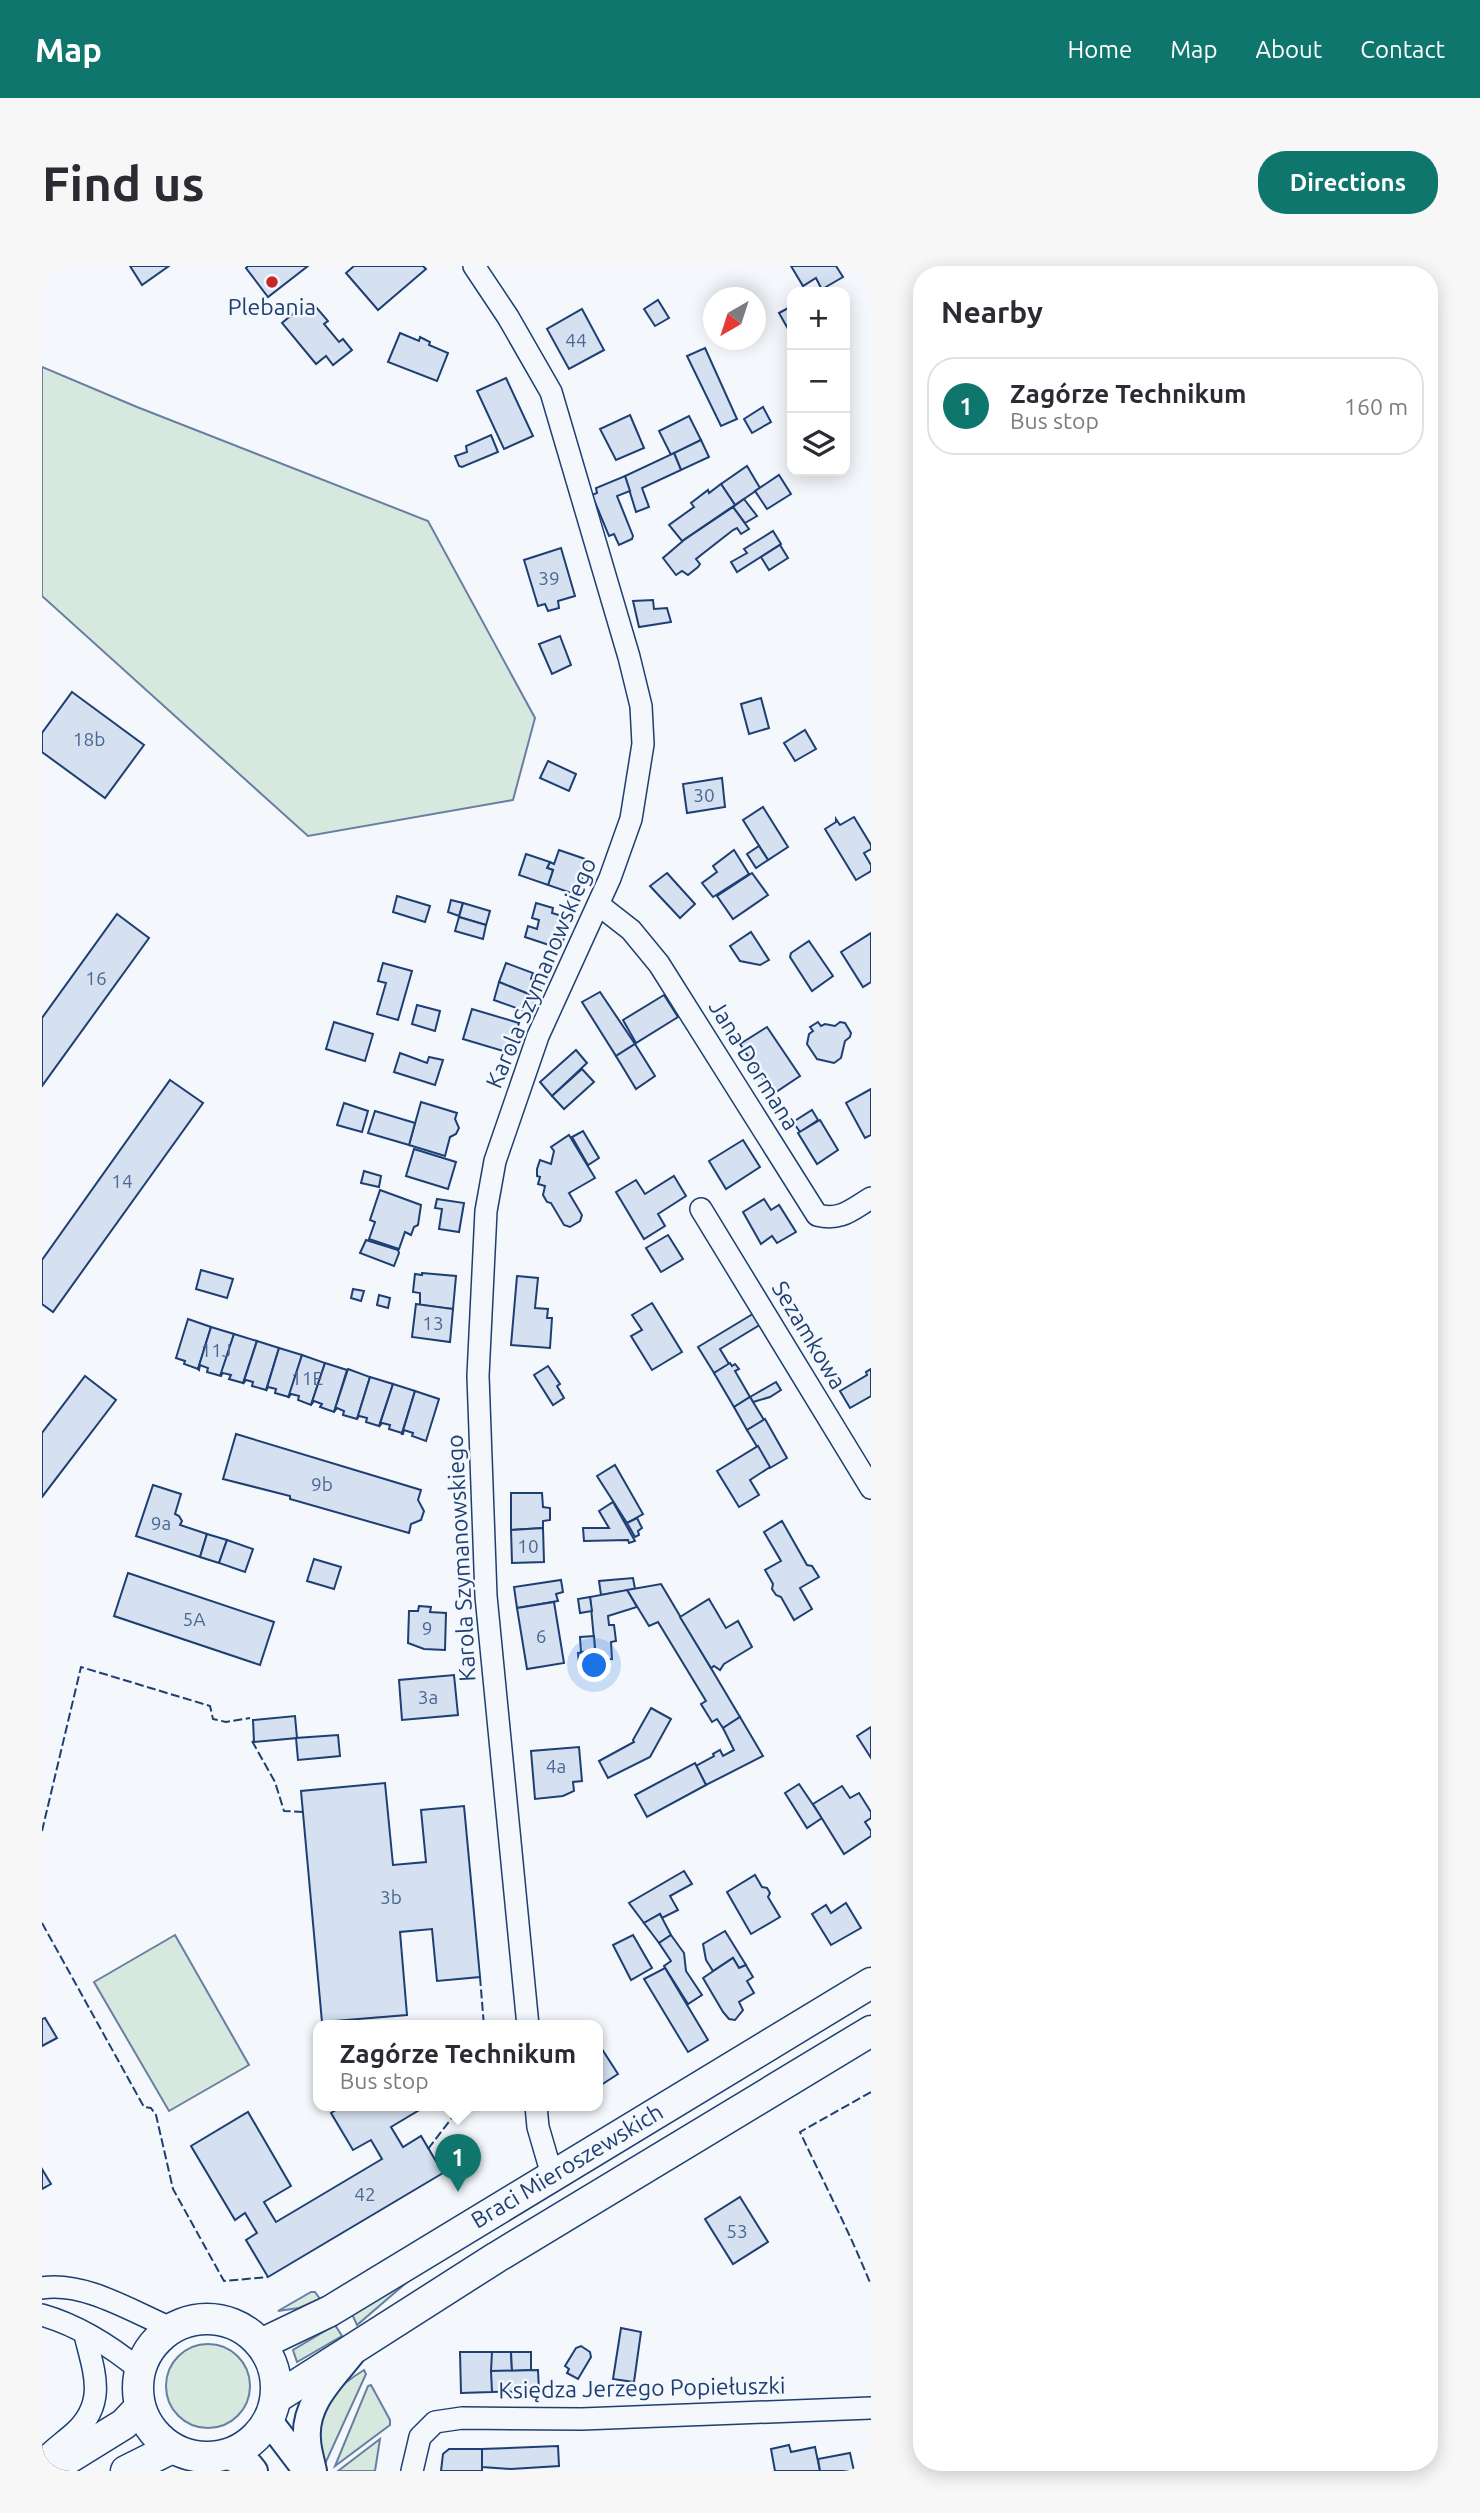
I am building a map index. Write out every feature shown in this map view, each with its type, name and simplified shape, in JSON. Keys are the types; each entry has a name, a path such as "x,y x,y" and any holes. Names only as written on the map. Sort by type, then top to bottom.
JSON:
{"main road":[{"name":"Braci Mieroszewskich","path":"261,2344 330,2311 871,1983"},
{"name":"Braci Mieroszewskich","path":"272,2409 359,2344 497,2257 871,2031"},
{"path":"497,2257 548,2194 552,2175 581,2181 604,2179 650,2166"},
{"path":"218,2320 246,2331 261,2344 274,2369 272,2409 251,2442 228,2455 208,2458 172,2448 158,2437 147,2423 140,2407 138,2389 140,2370 151,2346 171,2328 189,2321 218,2320"},
{"path":"48,2471 124,2424 140,2407"},
{"path":"126,2471 172,2448"}],"street":[{"name":"Karola Szymanowskiego","path":"474,266 508,317 551,392 629,657 641,706 643,744 631,818 598,905 538,1035 495,1161 486,1211 478,1377 486,1596 527,2020"},
{"name":"Jana Dormana","path":"598,905 631,930 659,964 817,1215 831,1219 871,1198"},
{"name":"Sezamkowa","path":"701,1209 871,1488"},
{"path":"536,2111 538,2127 552,2175"},
{"path":"42,2288 73,2287 171,2328"},
{"path":"42,2315 68,2324 121,2354 140,2370"},
{"path":"42,2461 73,2434 91,2412 96,2395 96,2378 85,2335"},
{"path":"313,2471 307,2440 310,2412 323,2389 359,2344"},
{"name":"Księdza Jerzego Popiełuszki","path":"412,2471 421,2437 435,2422 462,2418 582,2419 871,2408"},
{"path":"272,2409 281,2440 307,2471"},
{"path":"228,2455 250,2466 254,2471"}],"shaded area":[{"path":"42,367 428,521 535,718 513,800 308,836 42,596"},
{"path":"175,1935 249,2065 169,2111 94,1982"},
{"path":"406,2283 357,2325 352,2314"},
{"path":"315,2292 320,2299 299,2308 278,2311"},
{"path":"335,2325 342,2336 297,2362 293,2350"},
{"path":"208,2344 231,2351 243,2363 250,2386 243,2409 231,2421 208,2428 185,2421 173,2409 166,2386 173,2363 185,2351"},
{"path":"364,2370 366,2374 325,2464 318,2435 323,2411 333,2395 347,2381"},
{"path":"371,2385 390,2420 390,2425 335,2466 368,2386"},
{"path":"380,2439 375,2471 338,2471"}],"building":[{"path":"130,266 169,266 142,285"},
{"name":"Plebania","path":"308,266 268,297 246,268"},
{"path":"354,266 423,266 426,269 378,310 346,273"},
{"path":"791,266 836,266 843,277 826,287 820,287 816,278 803,286"},
{"path":"658,300 669,318 655,326 644,309"},
{"path":"306,303 312,310 316,307 328,321 324,324 339,342 343,339 352,350 333,365 326,356 316,364 282,323"},
{"path":"582,309 604,350 569,369 547,329"},
{"path":"787,309 787,327 779,313"},
{"path":"400,333 419,341 420,337 430,342 429,345 448,353 437,381 388,362"},
{"path":"706,350 737,419 721,426 687,356"},
{"path":"506,378 533,436 504,449 477,391"},
{"path":"763,407 771,422 752,433 744,419"},
{"path":"630,415 644,448 616,460 600,429"},
{"path":"689,416 701,440 671,455 659,431"},
{"path":"491,435 498,452 459,466 455,456 467,452 466,446"},
{"path":"701,440 709,457 681,470 674,453"},
{"path":"674,453 681,470 642,488 649,507 636,512 625,476"},
{"path":"747,466 760,488 735,505 721,484"},
{"path":"779,475 791,494 767,509 755,491"},
{"path":"625,476 630,491 617,496 633,536 619,545 614,534 609,536 592,495 597,493 596,488"},
{"path":"721,484 735,505 682,541 669,525 694,507 691,503"},
{"path":"744,499 757,516 745,523 733,507"},
{"path":"733,507 749,529 741,534 737,528 733,530 696,559 700,564 688,575 682,571 676,575 663,558 684,540"},
{"path":"773,531 781,544 737,572 731,562 747,553 744,549"},
{"path":"780,545 788,558 769,570 761,557"},
{"path":"561,548 575,596 558,601 559,608 548,611 545,604 538,606 524,560"},
{"path":"653,600 654,609 667,608 671,622 639,627 633,601"},
{"path":"560,636 571,665 552,674 539,644"},
{"path":"72,692 144,745 105,798 42,752 42,733"},
{"path":"761,698 769,728 749,734 741,704"},
{"path":"805,730 816,749 795,761 784,743"},
{"path":"548,761 576,774 569,791 540,778"},
{"path":"722,778 725,807 687,813 683,784"},
{"path":"763,807 788,847 768,860 743,820"},
{"path":"854,817 871,845 871,849 864,853 871,865 871,871 856,880 825,829 836,822 836,819 840,825"},
{"path":"759,846 768,860 756,868 747,854"},
{"path":"559,850 588,860 577,895 548,885 553,870 547,868 550,862 554,864"},
{"path":"734,850 749,874 713,897 702,883 717,872 713,866"},
{"path":"526,854 550,862 547,868 553,870 548,885 519,875"},
{"path":"667,873 695,904 680,918 650,886"},
{"path":"752,873 768,895 733,919 717,896"},
{"path":"397,896 430,906 425,922 393,912"},
{"path":"451,900 463,903 459,916 448,912"},
{"path":"463,903 490,911 486,925 459,917"},
{"path":"536,903 553,908 552,913 569,918 561,949 525,937 528,926 537,929 539,920 532,918"},
{"path":"117,914 149,938 42,1086 42,1018"},
{"path":"459,917 486,925 483,939 455,931"},
{"path":"751,932 769,960 760,965 740,961 730,946"},
{"path":"871,933 871,982 863,987 841,952"},
{"path":"809,941 833,976 812,991 790,957 791,953"},
{"path":"383,963 412,971 398,1020 377,1014 386,983 378,981"},
{"path":"506,963 533,973 531,979 541,983 536,997 499,982"},
{"path":"499,982 536,997 530,1013 494,1000"},
{"path":"600,992 635,1044 616,1056 582,1002"},
{"path":"664,995 678,1017 636,1043 623,1020"},
{"path":"417,1005 440,1011 435,1031 412,1024"},
{"path":"472,1009 519,1023 510,1053 463,1039"},
{"path":"334,1022 373,1034 365,1061 326,1049"},
{"path":"818,1022 821,1026 845,1023 851,1033 845,1041 841,1058 834,1063 817,1059 807,1044 809,1034 813,1031 810,1027"},
{"path":"767,1027 800,1076 773,1094 740,1044"},
{"path":"635,1044 655,1076 636,1089 616,1056"},
{"path":"576,1050 587,1063 552,1096 540,1082"},
{"path":"400,1053 427,1063 429,1057 443,1060 435,1085 394,1072"},
{"path":"582,1069 594,1082 564,1109 552,1096"},
{"path":"170,1080 203,1103 53,1312 42,1304 42,1260"},
{"path":"871,1089 871,1135 865,1138 846,1103"},
{"path":"421,1102 457,1113 455,1119 459,1128 456,1134 450,1137 445,1156 409,1145"},
{"path":"344,1103 368,1111 362,1132 337,1125"},
{"path":"812,1110 818,1120 800,1132 793,1122"},
{"path":"375,1111 415,1123 409,1145 368,1133"},
{"path":"820,1120 838,1150 817,1164 798,1133"},
{"path":"583,1131 599,1158 588,1165 572,1137"},
{"path":"569,1135 595,1178 569,1193 582,1215 580,1221 570,1227 564,1225 551,1203 547,1202 543,1195 545,1186 538,1184 540,1177 537,1176 540,1160 551,1164 554,1151 551,1147"},
{"path":"743,1140 760,1167 726,1189 709,1161"},
{"path":"414,1149 456,1162 448,1189 406,1176"},
{"path":"364,1171 381,1176 379,1187 361,1183"},
{"path":"674,1176 686,1196 658,1214 665,1226 644,1239 616,1192 636,1180 645,1194"},
{"path":"380,1190 421,1205 418,1225 414,1227 411,1235 405,1232 399,1249 369,1239 375,1222 370,1220"},
{"path":"437,1199 464,1203 459,1232 439,1229 442,1209 435,1208"},
{"path":"764,1199 771,1210 779,1205 796,1232 777,1243 772,1236 761,1244 743,1212"},
{"path":"668,1235 683,1259 661,1272 646,1248"},
{"path":"366,1240 398,1250 394,1266 360,1253"},
{"path":"201,1270 233,1279 227,1298 196,1289"},
{"path":"415,1274 456,1276 453,1309 420,1305 420,1293 413,1292"},
{"path":"517,1276 538,1278 535,1308 548,1309 547,1318 552,1318 550,1348 511,1345"},
{"path":"353,1289 364,1291 361,1301 351,1298"},
{"path":"379,1295 390,1298 388,1308 377,1305"},
{"path":"652,1303 682,1352 652,1370 631,1336 642,1330 632,1315"},
{"path":"416,1304 453,1309 450,1342 412,1337"},
{"path":"761,1309 768,1320 720,1349 729,1364 714,1373 698,1347"},
{"path":"188,1319 211,1327 198,1369 176,1358"},
{"path":"211,1327 234,1334 221,1376 207,1372 208,1368 200,1365 198,1369"},
{"path":"234,1334 257,1341 243,1383 229,1379 231,1375 223,1373 220,1376"},
{"path":"257,1341 279,1348 266,1390 252,1386 253,1382 246,1380 243,1384"},
{"path":"279,1348 302,1355 289,1397 275,1393 276,1389 268,1387 266,1391"},
{"path":"302,1355 325,1363 311,1405 298,1400 299,1396 291,1394 288,1398"},
{"path":"325,1363 347,1370 334,1412 320,1407 322,1404 314,1401 311,1405"},
{"path":"730,1363 739,1369 735,1371 750,1397 734,1407 714,1373"},
{"path":"548,1366 560,1384 557,1386 564,1398 553,1405 534,1375"},
{"path":"348,1369 370,1377 357,1419 343,1415 344,1411 337,1408 334,1412"},
{"path":"871,1369 871,1396 850,1408 840,1391 867,1375 866,1372"},
{"path":"85,1376 116,1400 42,1497 42,1433"},
{"path":"370,1377 393,1384 379,1426 366,1422 367,1418 359,1416 357,1419"},
{"path":"776,1382 781,1390 770,1397 753,1402 750,1397"},
{"path":"393,1384 415,1391 402,1433 389,1429 390,1425 382,1423 379,1427"},
{"path":"415,1391 439,1399 426,1441 404,1430 402,1434"},
{"path":"750,1397 764,1420 747,1430 734,1407"},
{"path":"765,1419 787,1458 770,1468 747,1430"},
{"path":"236,1434 421,1490 418,1500 424,1511 421,1520 411,1524 409,1533 290,1499 290,1496 223,1479"},
{"path":"758,1446 770,1467 750,1480 759,1495 739,1507 717,1471"},
{"path":"615,1465 643,1514 627,1523 597,1476"},
{"path":"153,1485 181,1494 175,1514 182,1521 180,1525 207,1534 200,1557 136,1536"},
{"path":"511,1493 542,1493 543,1507 550,1508 550,1520 543,1521 543,1528 511,1530"},
{"path":"613,1502 635,1541 584,1541 583,1528 609,1528 599,1511"},
{"path":"637,1518 642,1528 635,1537 627,1523"},
{"path":"782,1521 807,1565 812,1566 819,1577 800,1588 812,1609 794,1620 781,1597 772,1589 773,1584 765,1570 781,1561 764,1532"},
{"path":"543,1528 544,1562 512,1563 511,1530"},
{"path":"207,1534 227,1540 219,1563 200,1557"},
{"path":"227,1540 253,1549 245,1572 219,1563"},
{"path":"314,1559 341,1567 334,1589 307,1581"},
{"path":"128,1573 274,1622 260,1665 114,1616"},
{"path":"633,1578 635,1589 601,1595 599,1581"},
{"path":"561,1580 563,1592 556,1594 558,1601 517,1608 514,1587"},
{"path":"661,1584 740,1717 723,1728 717,1719 712,1722 701,1704 706,1701 658,1622 649,1626 627,1590"},
{"path":"627,1590 637,1607 608,1616 609,1625 614,1625 616,1641 611,1642 612,1659 596,1660 590,1597"},
{"path":"590,1597 592,1611 580,1613 578,1599"},
{"path":"709,1599 726,1628 738,1621 752,1647 724,1664 720,1670 714,1666 711,1668 680,1617"},
{"path":"554,1602 564,1663 527,1669 517,1608"},
{"path":"419,1606 431,1607 430,1612 446,1613 445,1650 424,1649 408,1643 409,1611 418,1611"},
{"path":"594,1636 595,1651 581,1652 580,1637"},
{"path":"595,1651 597,1662 579,1664 578,1653"},
{"path":"454,1675 458,1715 402,1720 399,1680"},
{"path":"651,1708 671,1719 650,1757 608,1778 599,1761 634,1742"},
{"path":"295,1716 297,1738 254,1742 253,1720"},
{"path":"740,1717 763,1756 706,1785 696,1766 720,1750 723,1756 734,1750 723,1728"},
{"path":"871,1727 871,1758 857,1736"},
{"path":"338,1735 340,1756 298,1760 296,1738"},
{"path":"579,1747 582,1781 573,1782 574,1791 563,1796 535,1799 531,1751"},
{"path":"695,1763 706,1785 647,1817 635,1795"},
{"path":"385,1783 393,1865 426,1862 421,1810 464,1806 480,1977 437,1981 432,1929 400,1932 407,2015 322,2020 301,1791"},
{"path":"799,1784 822,1818 807,1828 785,1793"},
{"path":"842,1786 850,1798 859,1793 871,1812 871,1818 865,1822 871,1836 844,1854 813,1804"},
{"path":"684,1871 692,1884 670,1896 678,1910 662,1918 660,1914 644,1923 629,1903"},
{"path":"755,1875 762,1887 767,1888 770,1893 768,1897 780,1917 751,1934 727,1892"},
{"path":"846,1903 861,1928 831,1945 812,1914 826,1905 831,1913"},
{"path":"660,1914 671,1935 659,1943 644,1923"},
{"path":"725,1931 746,1965 739,1968 733,1958 713,1971 706,1960 703,1944"},
{"path":"633,1935 652,1968 631,1980 613,1945"},
{"path":"671,1935 684,1953 686,1971 702,1995 688,2004 664,1966 671,1961 659,1943"},
{"path":"733,1958 739,1968 746,1965 753,1977 747,1981 754,1993 739,2002 743,2010 735,2020 729,2019 723,2012 703,1978"},
{"path":"665,1968 708,2040 688,2052 644,1979"},
{"path":"45,2018 57,2038 42,2046 42,2019"},
{"path":"603,2051 618,2074 603,2084"},
{"path":"418,2111 391,2127 403,2147 421,2136 443,2173 268,2277 246,2240 257,2233 245,2213 235,2220 191,2146 248,2112 291,2186 264,2202 276,2222 382,2159 371,2140 353,2150 331,2113"},
{"path":"42,2169 51,2184 42,2189"},
{"path":"740,2197 768,2242 733,2264 705,2219"},
{"path":"621,2328 641,2332 634,2382 613,2379"},
{"path":"581,2346 590,2352 591,2357 578,2379 567,2373 569,2369 565,2366 576,2348"},
{"path":"460,2352 492,2352 492,2392 461,2393"},
{"path":"492,2352 511,2352 512,2371 491,2371"},
{"path":"511,2352 531,2352 531,2370 512,2371"},
{"path":"538,2370 539,2391 492,2392 491,2371"},
{"path":"789,2445 791,2452 815,2447 820,2471 775,2471 771,2449"},
{"path":"558,2446 559,2466 511,2469 482,2467 482,2449"},
{"path":"449,2449 482,2449 482,2471 441,2471 443,2454"},
{"path":"850,2453 854,2471 820,2471 818,2459"}],"fence":[{"path":"42,1831 81,1667 210,1706 213,1719 226,1722 250,1718"},
{"path":"252,1741 275,1782 284,1811 303,1812"},
{"path":"42,1923 144,2107 151,2108 156,2115 173,2189 224,2281 268,2277"},
{"path":"480,1977 484,2020"},
{"path":"871,2092 800,2132 871,2285"},
{"path":"428,2149 457,2111"}],"place":[{"name":"Plebania","path":"272,282"},
{"name":"Zagórze Technikum","path":"458,2192"}]}
